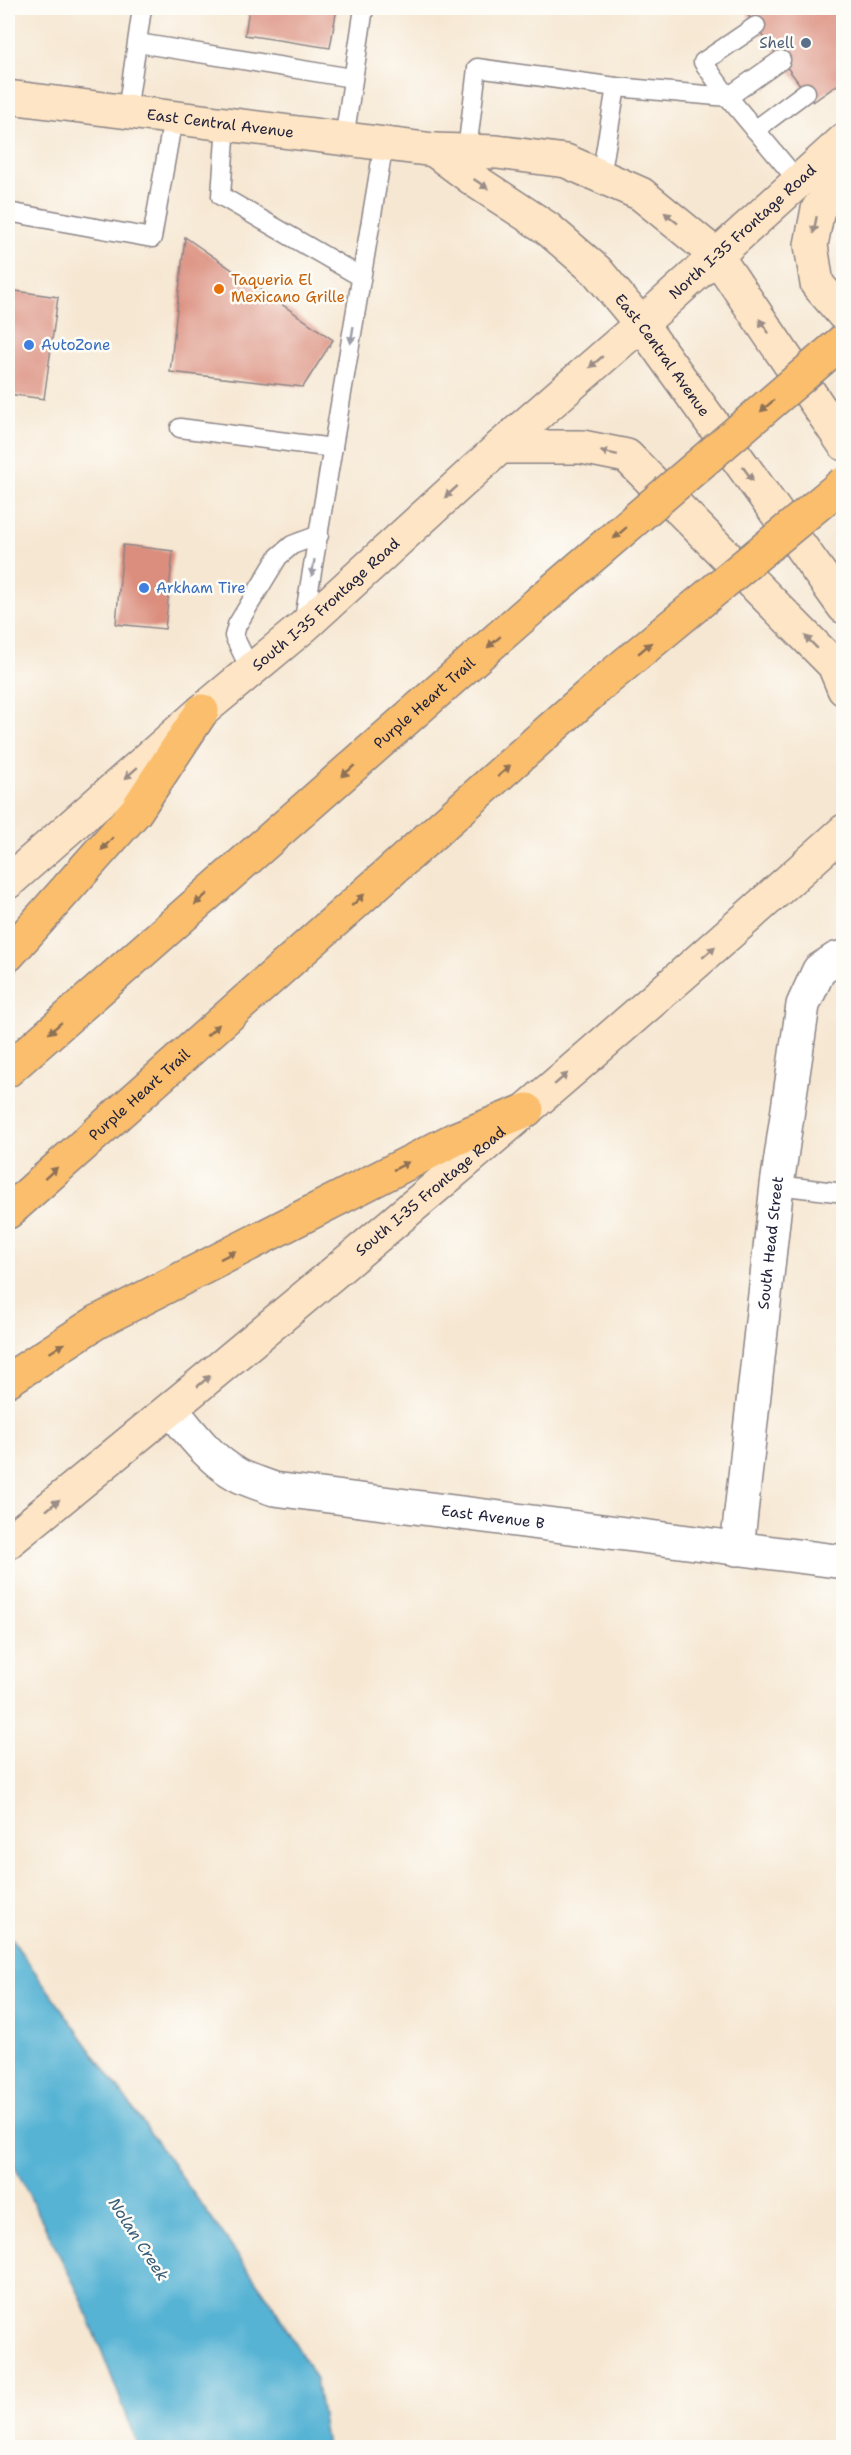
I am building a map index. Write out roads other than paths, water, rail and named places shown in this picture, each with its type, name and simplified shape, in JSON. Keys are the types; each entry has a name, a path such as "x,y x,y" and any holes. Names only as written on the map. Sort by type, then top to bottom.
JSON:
{"highway":[{"name":"Purple Heart Trail","path":"8,1070 538,603 843,340"},
{"name":"Purple Heart Trail","path":"8,1212 600,685 843,483"},
{"path":"8,955 136,811 202,711"},
{"path":"8,1380 97,1322 455,1139 527,1110"}],"main road":[{"name":"East Central Avenue","path":"8,96 434,150 497,152 566,162 641,194 716,255 843,444"},
{"name":"North I-35 Frontage Road","path":"640,324 843,140"},
{"name":"East Central Avenue","path":"434,150 477,182 547,228 597,271 640,324 843,607"},
{"path":"843,176 818,209 811,245 817,284 843,315"},
{"name":"South I-35 Frontage Road","path":"10,878 202,711 303,627 500,447 640,324"},
{"path":"500,447 582,447 627,456 834,665 843,689"},
{"path":"746,919 837,817 843,804"},
{"name":"South I-35 Frontage Road","path":"8,1542 171,1409 527,1110 843,831"}],"street":[{"name":"South Head Street","path":"737,1548 777,1185 803,1005 819,970 843,957"},
{"name":"East Avenue B","path":"171,1409 202,1446 226,1468 274,1489 843,1562"}],"lane":[{"path":"127,112 142,8"},
{"path":"344,139 364,8"},
{"path":"756,26 703,62 728,98 798,181"},
{"path":"138,43 352,78"},
{"path":"467,151 477,68 616,87 728,98 781,60"},
{"path":"601,177 616,87"},
{"path":"755,130 806,92"},
{"path":"8,212 152,238 173,118"},
{"path":"226,124 220,196 362,277"},
{"path":"303,627 384,143"},
{"path":"180,428 333,448"},
{"path":"250,671 234,636 237,625 278,556 292,545 319,535"},
{"path":"777,1185 843,1193"}],"water":[{"name":"Nolan Creek","path":"8,1934 271,2302 316,2379 327,2447 139,2447 81,2298 8,2153"}],"place":[{"name":"Shell","path":"806,43"},
{"name":"Taqueria El Mexicano Grille","path":"219,289"},
{"name":"AutoZone","path":"29,345"},
{"name":"Arkham Tire","path":"144,588"}]}
